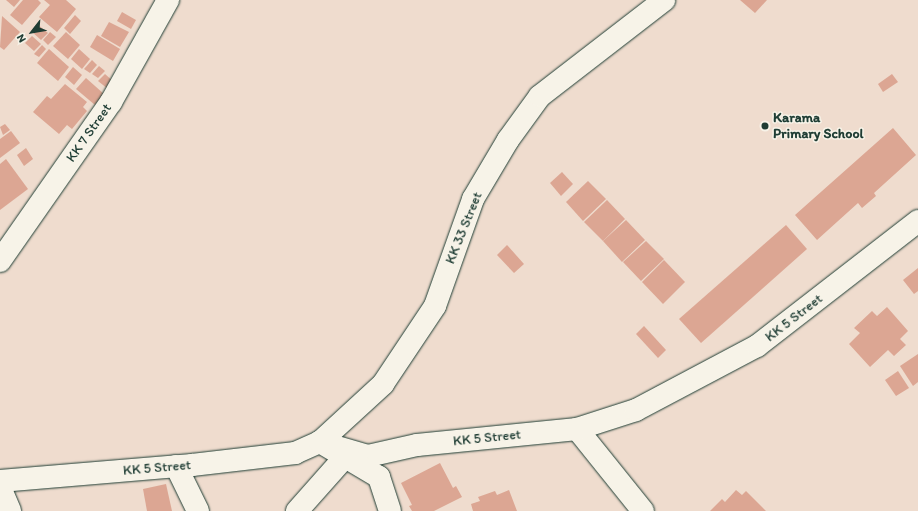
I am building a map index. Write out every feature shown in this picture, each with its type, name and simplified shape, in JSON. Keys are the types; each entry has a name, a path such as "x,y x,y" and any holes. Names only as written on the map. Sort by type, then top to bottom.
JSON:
{"street":[{"name":"KK 7 Street","path":"0,261 111,102 168,0"},
{"name":"KK 33 Street","path":"320,442 383,384 435,306 473,199 508,140 540,96 664,0"},
{"name":"KK 5 Street","path":"0,480 176,466 295,452 320,442 368,456 417,445 577,428 636,410 757,346 918,221"},
{"path":"577,428 642,511"},
{"path":"320,442 379,477 390,511"},
{"path":"297,511 345,457"},
{"path":"176,466 198,511"},
{"path":"0,487 10,511"}],"building":[{"path":"6,0 20,0 14,7"},
{"path":"23,0 38,0 41,3 22,25 10,15"},
{"path":"44,0 66,0 76,9 57,32 39,17 50,5"},
{"path":"740,0 767,0 755,13"},
{"path":"122,12 136,20 131,29 117,21"},
{"path":"75,15 81,21 70,34 64,28"},
{"path":"2,16 20,32 4,50 0,47"},
{"path":"109,22 129,32 120,47 101,36"},
{"path":"37,24 48,33 41,40 31,31"},
{"path":"50,32 56,37 48,45 43,40"},
{"path":"66,32 80,45 68,59 53,46"},
{"path":"97,35 120,49 113,61 90,47"},
{"path":"32,36 41,44 34,51 25,43"},
{"path":"42,45 46,49 39,57 34,54"},
{"path":"49,49 69,67 58,81 37,63"},
{"path":"79,49 90,59 82,69 71,59"},
{"path":"92,60 97,65 90,73 84,69"},
{"path":"99,66 105,71 98,78 92,74"},
{"path":"73,67 82,75 74,85 65,77"},
{"path":"105,74 114,82 108,89 98,81"},
{"path":"892,74 898,82 883,92 878,84"},
{"path":"86,78 104,94 95,105 76,89"},
{"path":"65,84 87,102 83,107 87,111 72,129 67,125 59,134 33,112 47,96 51,99"},
{"path":"5,124 10,130 3,135 0,127"},
{"path":"893,128 916,155 874,193 876,196 862,208 858,203 817,240 795,215"},
{"path":"11,131 20,143 0,158 0,139"},
{"path":"26,148 33,159 24,166 17,155"},
{"path":"6,159 28,189 0,210 0,164"},
{"path":"562,172 573,184 561,196 550,183"},
{"path":"588,181 606,199 583,221 566,202"},
{"path":"607,200 625,219 603,241 584,222"},
{"path":"626,220 645,240 622,262 603,241"},
{"path":"786,225 807,249 701,343 679,319"},
{"path":"646,241 664,259 641,281 623,262"},
{"path":"507,245 524,264 514,273 497,255"},
{"path":"664,260 685,282 663,304 642,282"},
{"path":"918,268 918,291 914,294 903,280"},
{"path":"887,307 908,331 900,339 906,345 894,356 888,350 870,367 849,344 860,333 854,328 872,311 877,316"},
{"path":"644,326 666,350 658,358 636,334"},
{"path":"918,354 918,382 913,386 900,366"},
{"path":"898,371 909,388 896,396 885,380"},
{"path":"440,463 453,488 456,486 462,497 434,511 412,511 409,506 412,505 401,483"},
{"path":"166,484 172,511 147,511 143,489"},
{"path":"509,490 517,511 473,511 471,504 480,501 478,497 495,491 497,495"},
{"path":"736,490 742,495 746,491 766,511 710,511 722,499 725,502"}],"place":[{"name":"Karama Primary School","path":"765,126"}]}
